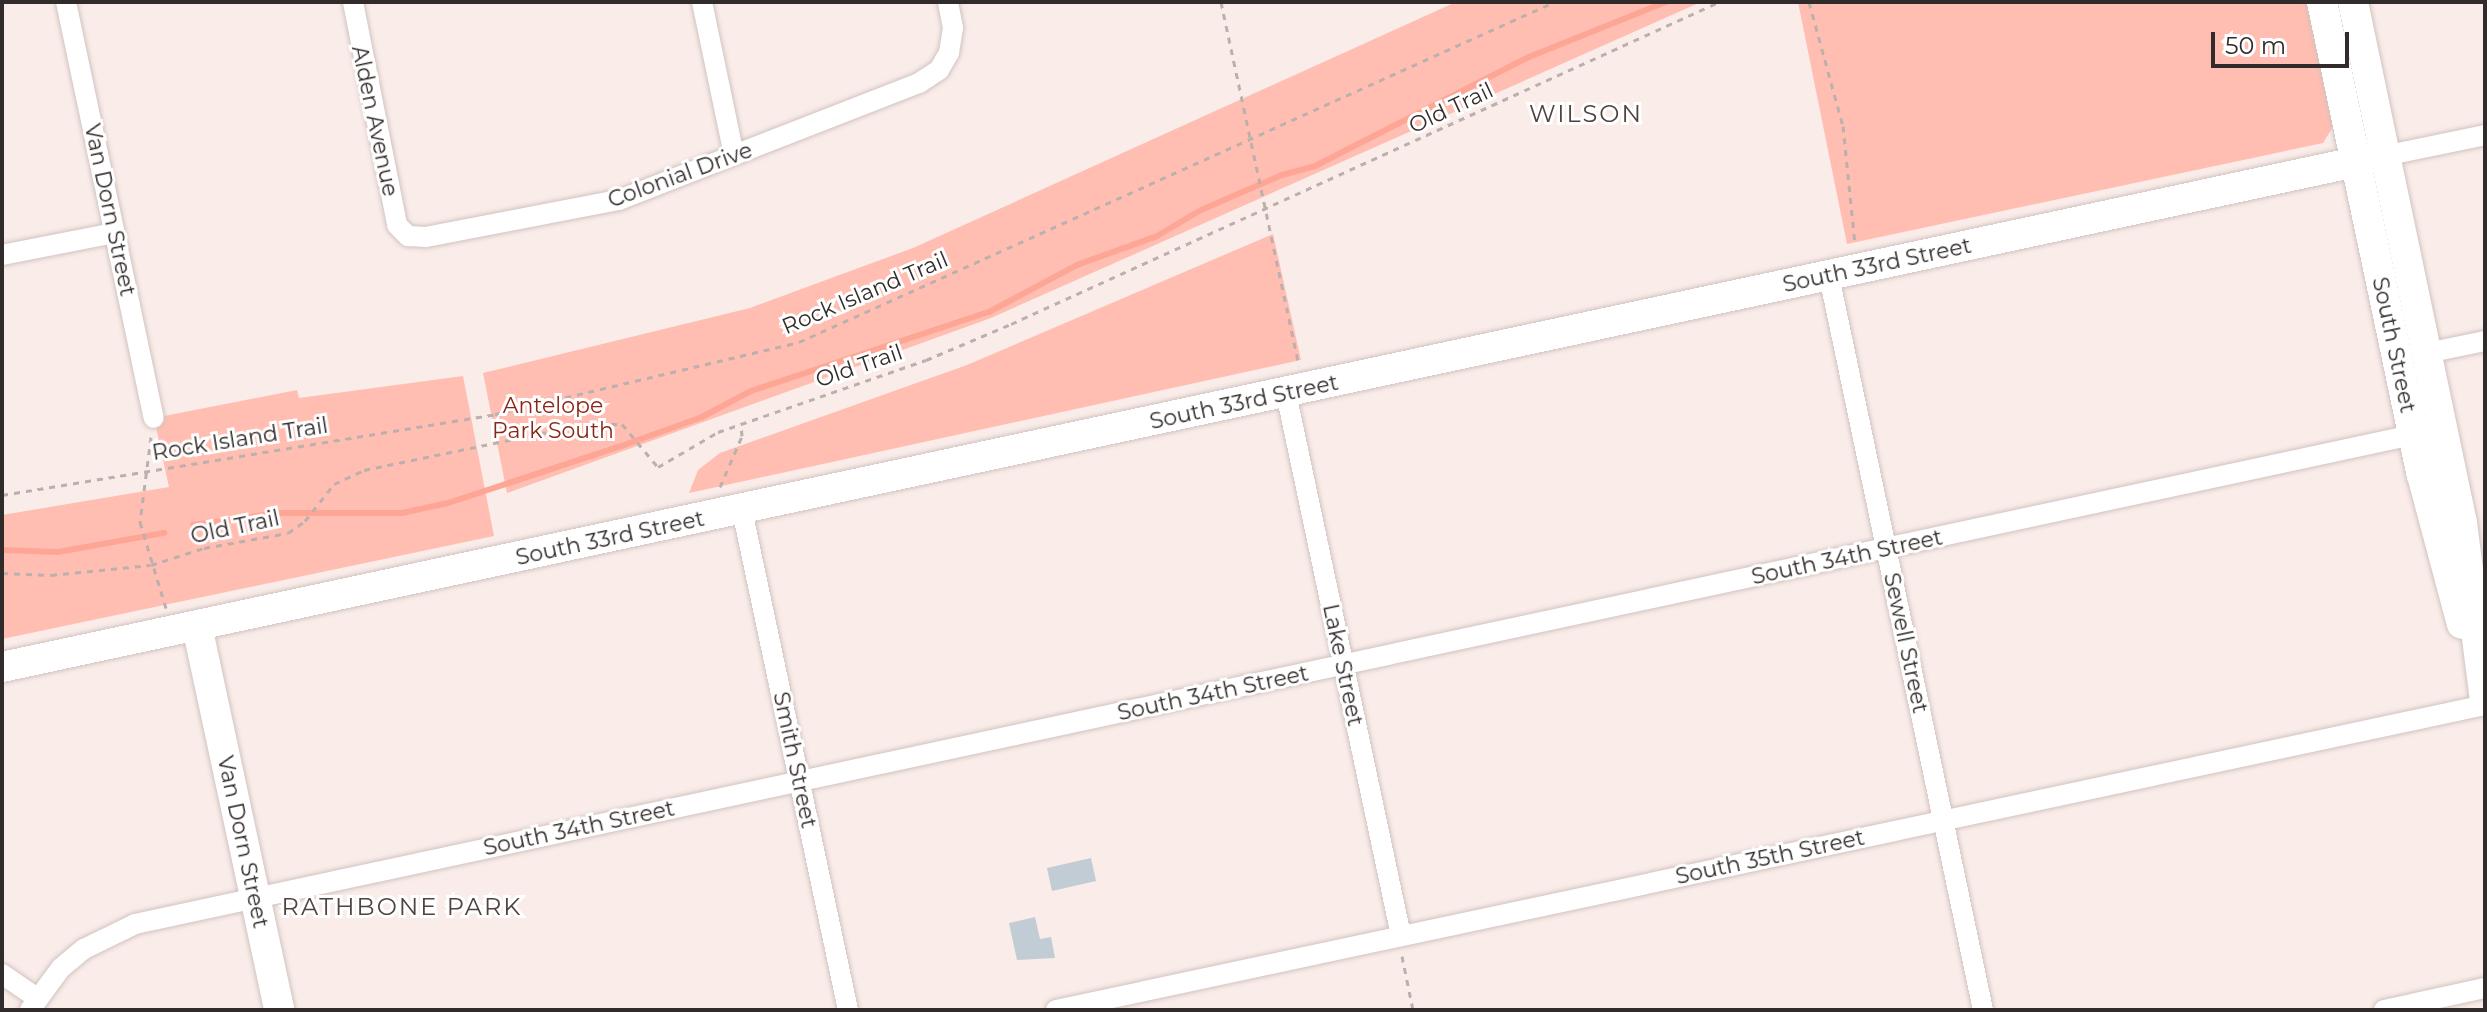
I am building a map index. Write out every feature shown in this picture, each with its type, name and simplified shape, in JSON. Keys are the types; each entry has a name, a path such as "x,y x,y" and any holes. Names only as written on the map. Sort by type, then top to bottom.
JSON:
{"main road":[{"name":"South Street","path":"2322,2 2427,353 2462,523 2484,693"},
{"name":"South Street","path":"2353,2 2370,159 2413,435 2441,557 2484,693"},
{"name":"South 33rd Street","path":"2,667 2370,159"},
{"name":"Van Dorn Street","path":"185,628 255,898 279,1010"}],"street":[{"name":"Van Dorn Street","path":"66,2 154,418"},
{"name":"Alden Avenue","path":"353,2 392,204 397,225 408,236"},
{"path":"702,2 734,155"},
{"name":"Colonial Drive","path":"408,236 448,235 619,200 919,83 939,70 952,44 948,2"},
{"name":"South 33rd Street","path":"2370,159 2485,135"},
{"path":"2,255 114,233"},
{"name":"Sewell Street","path":"1836,274 1886,548 1983,1010"},
{"path":"2427,353 2485,341"},
{"name":"Lake Street","path":"1295,391 1343,665 1399,936"},
{"name":"South 34th Street","path":"34,1004 61,968 108,934 255,898 2413,435"},
{"name":"Smith Street","path":"732,512 799,781 848,1010"},
{"name":"South 35th Street","path":"1056,1010 1943,820 2484,693"},
{"path":"2,974 34,1004"},
{"path":"2384,1010 2485,988"}],"path":[{"path":"1221,2 1261,190 1295,391"},
{"name":"Rock Island Trail","path":"2,495 495,414 799,342 1249,142 1554,2"},
{"name":"Old Trail","path":"2,573 51,575 151,565 204,548 288,533 305,521 334,484 383,464 587,424 622,424 633,431 658,467 741,424 926,360 1265,212 1719,2"},
{"path":"1809,2 1834,85 1848,166 1855,246 1838,250 1836,274"},
{"path":"154,418 147,419 152,441 141,491 142,535 151,565 185,628"},
{"path":"732,512 719,489 742,436 741,424"},
{"path":"1399,936 1413,1010"}],"green space":[{"name":"Antelope Park South","path":"1456,2 1701,2 991,318 507,493 483,373 750,308 913,248"},
{"path":"1798,2 2308,2 2334,125 2323,143 1847,244"},
{"path":"1273,234 1301,360 689,493 698,470 720,453 967,365"},
{"name":"Antelope Park South","path":"463,376 494,536 2,639 2,515 169,487 154,418 297,390 299,398"}],"building":[{"path":"1091,858 1096,881 1052,891 1047,868"},
{"path":"1035,917 1040,939 1051,937 1055,958 1017,960 1009,923"}],"waterway":[{"path":"193,525 279,513 402,513 448,503 624,445 702,417 751,391 989,312 1077,265 1157,236 1201,210 1282,175 1315,166 1529,57 1666,2"},
{"path":"2,550 58,552 164,533"}],"district":[{"name":"WILSON","path":"1586,114"},
{"name":"RATHBONE PARK","path":"402,907"}]}
